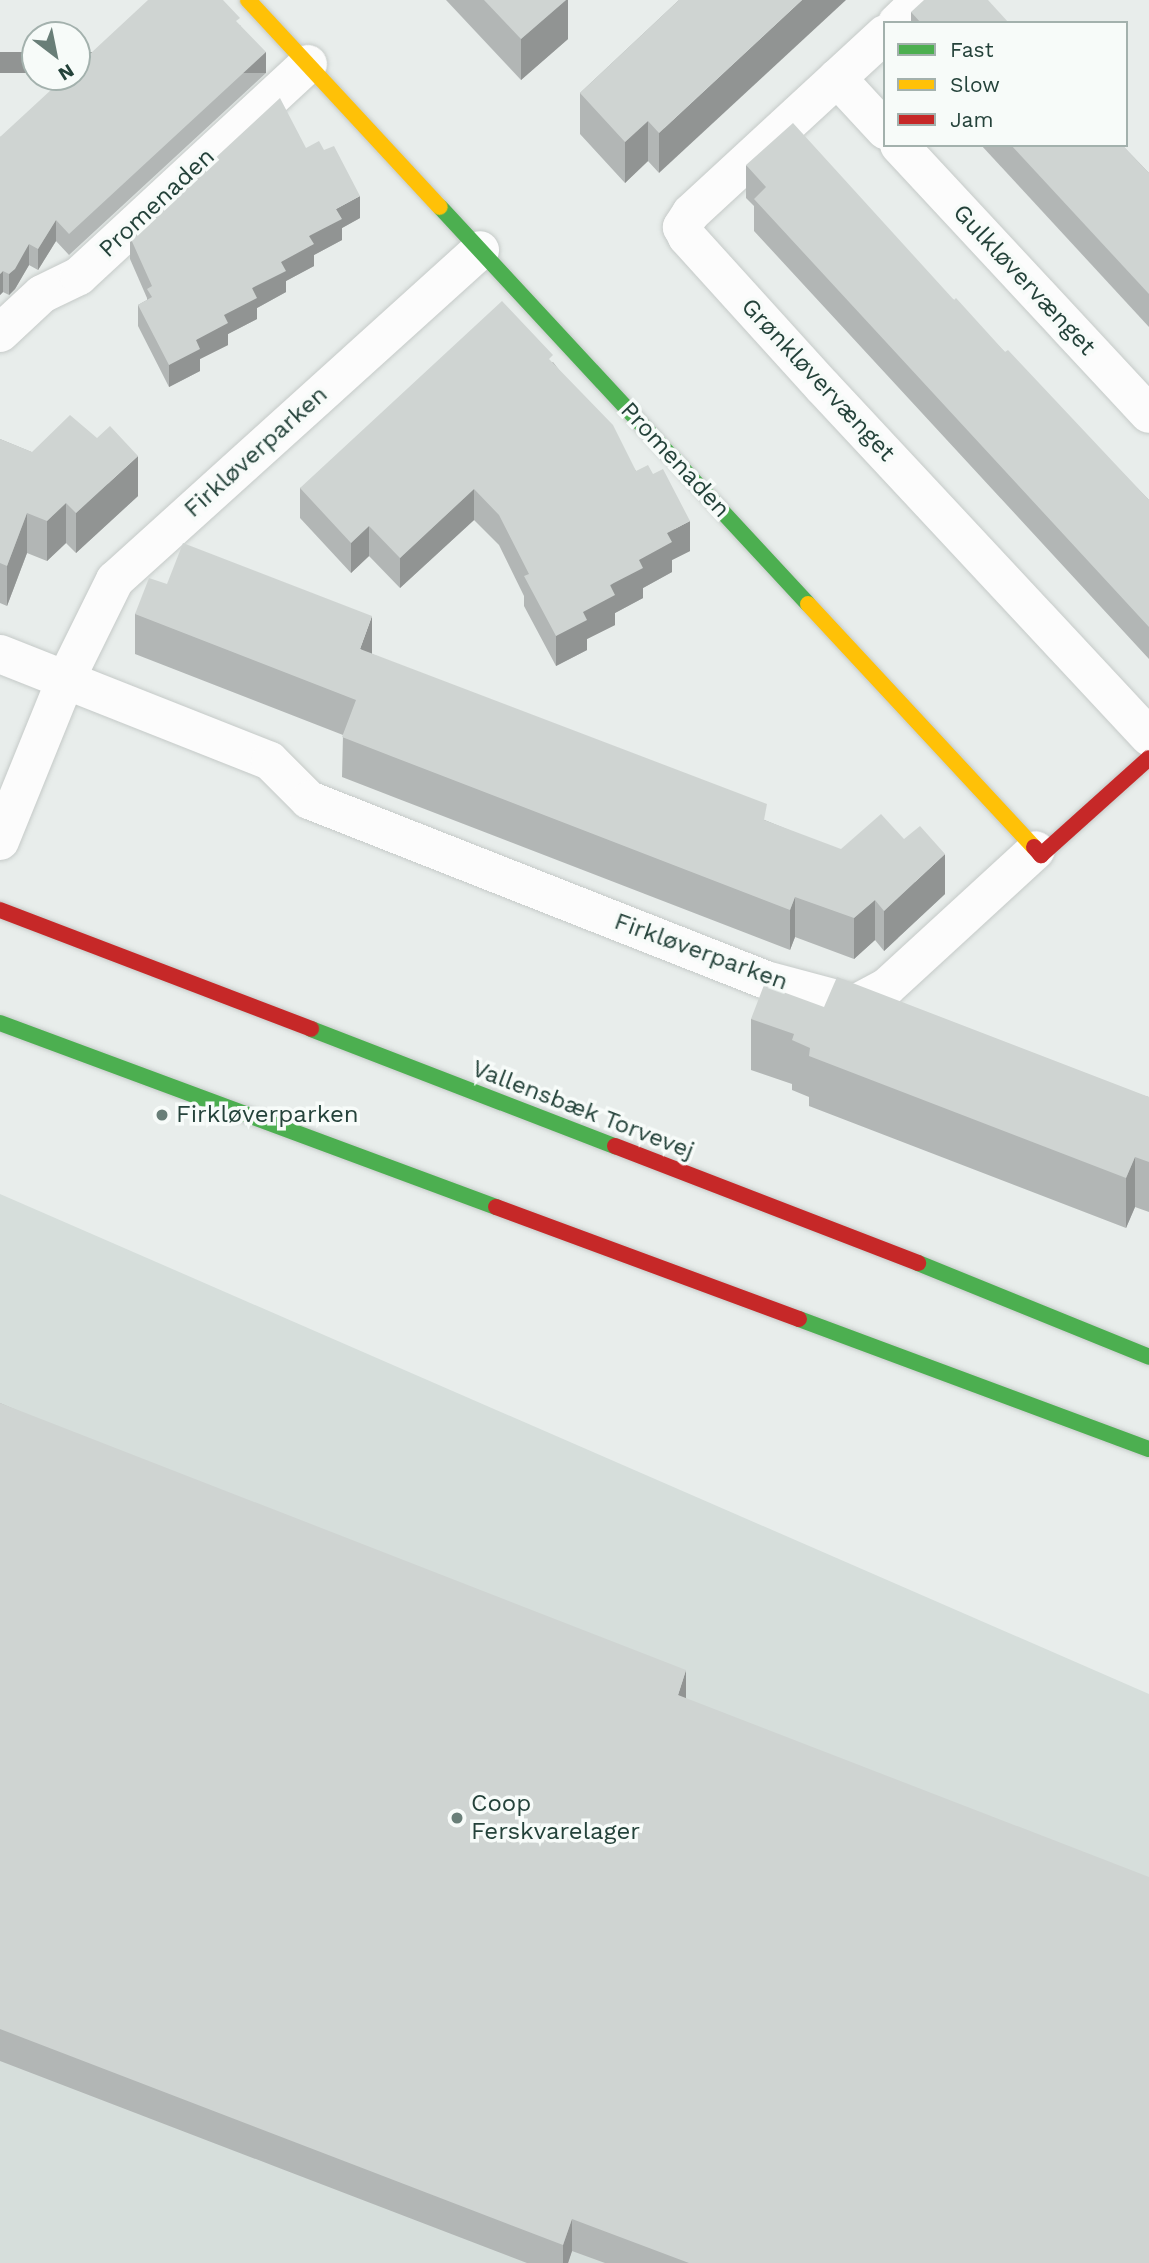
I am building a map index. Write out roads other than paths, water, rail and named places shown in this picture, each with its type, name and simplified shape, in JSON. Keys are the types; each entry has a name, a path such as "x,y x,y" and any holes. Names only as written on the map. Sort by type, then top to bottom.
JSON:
{"street":[{"name":"Promenaden","path":"248,0 1039,852"},
{"path":"899,21 921,0"},
{"name":"Grønkløvervænget","path":"883,36 691,213 682,227 687,237 1149,737"},
{"name":"Promenaden","path":"0,333 42,294 79,276 308,64"},
{"path":"837,78 883,128"},
{"name":"Gulkløvervænget","path":"901,147 1149,414"},
{"name":"Firkløverparken","path":"0,841 65,681 115,580 480,250"},
{"name":"Firkløverparken","path":"0,654 270,761 309,800 766,980 855,1004 887,986 1039,852"},
{"path":"1039,852 1149,758"},
{"name":"Vallensbæk Torvevej","path":"0,910 991,1291 1149,1357"},
{"path":"0,1023 1149,1450"}],"place":[{"name":"Firkløverparken","path":"162,1115"},
{"name":"Coop Ferskvarelager","path":"457,1818"}]}
